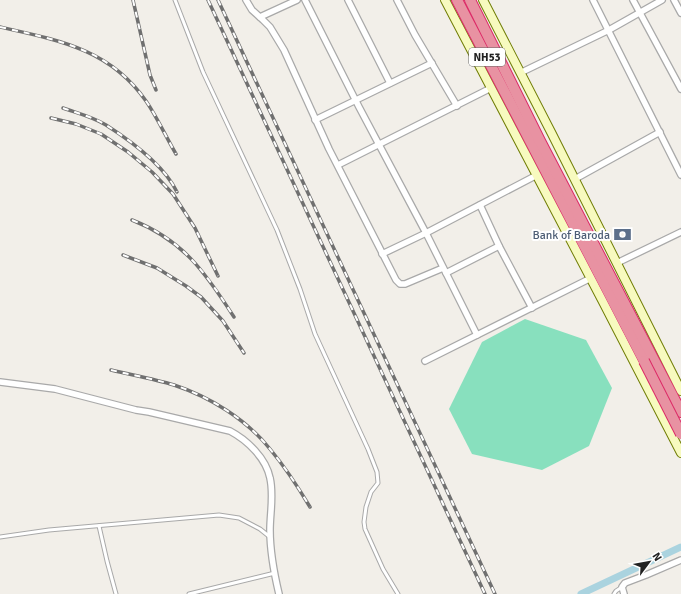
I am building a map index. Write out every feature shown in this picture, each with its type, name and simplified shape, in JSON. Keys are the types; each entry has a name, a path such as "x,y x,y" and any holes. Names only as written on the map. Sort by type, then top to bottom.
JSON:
{"highway":[{"name":"NH53","path":"457,0 521,113 681,412"},
{"name":"NH53","path":"470,0 521,113 681,434"}],"street":[{"path":"246,0 252,10 270,28 284,50 315,120 398,283 402,285 445,271 499,246"},
{"path":"260,17 297,0"},
{"path":"305,0 356,101 426,233 477,335"},
{"path":"348,0 390,83"},
{"path":"397,0 456,106"},
{"path":"445,0 681,453"},
{"path":"483,0 617,264 678,378 681,391"},
{"path":"593,0 681,174"},
{"path":"633,0 681,89"},
{"path":"520,73 609,30 662,0"},
{"path":"674,0 681,13"},
{"path":"315,120 432,63"},
{"path":"338,165 491,88"},
{"path":"575,179 660,132"},
{"path":"382,254 426,233 536,175"},
{"path":"480,205 499,246 532,308"},
{"path":"617,264 681,232"},
{"path":"425,361 591,278"},
{"path":"0,382 55,389 136,410 230,430 240,436 256,452 267,468 270,478 272,496 270,537 271,554 279,594"},
{"path":"668,428 681,422"},
{"path":"624,594 622,587 626,583 646,576 681,560"}],"lane":[{"path":"175,0 203,72 277,230 300,289 315,334 368,449 377,472 378,483 371,492 366,506 364,522 365,529 383,568 398,594"},
{"path":"0,537 49,530 219,515 239,518 260,529 270,537"},
{"path":"99,526 106,561 116,594"},
{"path":"189,594 275,573"},
{"path":"614,594 622,587"}],"green space":[{"path":"525,319 586,340 612,388 589,446 542,470 472,454 449,409 482,342"}],"waterway":[{"path":"581,594 681,547"}],"railway":[{"path":"133,0 150,75 156,90"},
{"path":"208,0 485,594"},
{"path":"218,0 495,594"},
{"path":"0,27 62,42 81,49 116,69 132,83 146,101 176,154"},
{"path":"63,108 101,122 126,138 146,154 164,172 177,192"},
{"path":"51,118 76,124 101,134 128,152 152,172 173,194 195,228 218,276"},
{"path":"132,220 165,237 191,259 213,286 234,317"},
{"path":"123,255 157,268 201,297 223,321 244,353"},
{"path":"111,370 174,385 201,396 226,410 250,428 270,449 291,477 310,507"}],"place":[{"name":"Bank of Baroda","path":"623,235"}]}
